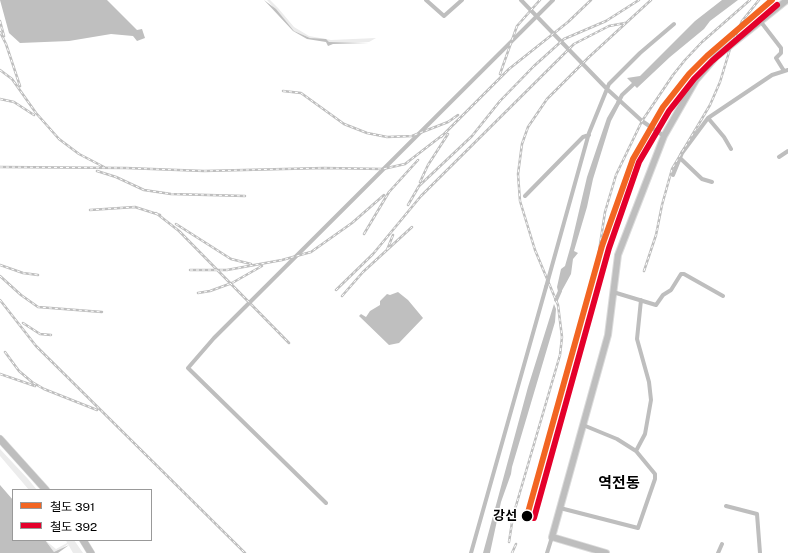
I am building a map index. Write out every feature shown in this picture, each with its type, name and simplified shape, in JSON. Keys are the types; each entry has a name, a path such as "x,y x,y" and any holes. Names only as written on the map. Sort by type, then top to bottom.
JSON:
{"highway":[{"path":"0,439 45,489"},
{"path":"84,541 91,553"}],"main road":[{"path":"606,553 552,537 608,335 618,255 664,136 685,96 702,71 716,57 787,0"}],"street":[{"path":"426,0 444,16 462,0"},
{"path":"521,0 613,95 626,107 664,136"},
{"path":"326,503 188,368 214,338 553,0"},
{"path":"673,175 680,158 708,118 755,85 772,75 786,70 776,58 781,53 780,48 761,22"},
{"path":"471,553 589,134 609,84 640,53 674,24"},
{"path":"708,118 731,149"},
{"path":"525,196 583,137 589,134"},
{"path":"779,157 788,151"},
{"path":"680,158 702,179 712,182"},
{"path":"613,292 656,305 663,296 671,290 681,274 684,274 723,296"},
{"path":"636,451 645,434 651,400 649,382 637,339 641,300"},
{"path":"560,508 638,528 653,486 655,474 636,451 617,439 583,425"},
{"path":"726,506 757,514 760,553"},
{"path":"547,553 552,537"},
{"path":"718,553 722,544"}],"shaded area":[{"path":"0,0 107,0 137,30 142,29 145,38 137,41 133,36 111,34 69,41 20,43 9,33"},
{"path":"264,0 276,9 294,31 310,38 326,39 329,42 369,43 333,44 328,46 326,42 307,39 293,31"},
{"path":"267,0 270,0 278,8 294,27 309,36 331,40 376,38 369,42 329,42 310,38 294,31"},
{"path":"722,0 738,0 710,21 704,29 670,57 637,88 627,78 640,76 695,21"},
{"path":"618,99 621,102 611,121 593,179 587,207 574,251 578,253 573,259 571,274 559,296 557,287 561,269 565,266 571,245 587,177 607,118"},
{"path":"398,292 408,300 423,318 399,343 389,345 359,316 361,314 366,317 370,311 380,305 380,301 387,294 390,295"},
{"path":"554,304 556,309 555,322 511,474 501,502 490,553 483,553 528,387"},
{"path":"0,449 36,489 28,489 0,456"},
{"path":"0,485 12,499 12,541 46,541 54,552 69,545 58,553 0,553"},
{"path":"46,541 56,549 67,543 66,541 75,541 83,553 73,553 68,544 57,552 54,552"}],"waterway":[{"path":"618,103 622,95 637,81"},
{"path":"556,300 560,291"}],"railway":[{"path":"500,74 517,26 540,0"},
{"path":"441,137 509,69 568,22 591,0"},
{"path":"408,205 419,186 472,136 500,101 534,66 564,39 606,21 639,0"},
{"path":"509,542 513,516 560,355 562,337 558,305 535,250 520,201 518,174 522,144 528,127 547,99 589,57 651,0"},
{"path":"597,264 605,212 616,175 642,121 685,60 702,42 750,0"},
{"path":"644,271 656,235 662,205 672,169 710,105 720,82 730,49 742,21 759,0"},
{"path":"0,21 4,36"},
{"path":"336,290 373,254 421,196 574,44 609,26 625,23"},
{"path":"0,32 6,44 20,86"},
{"path":"0,70 12,79 36,113 59,139 79,154 104,167"},
{"path":"283,91 301,93 344,124 367,133 387,137 412,136 448,122 458,115"},
{"path":"0,99 14,102 34,115"},
{"path":"0,167 126,168 204,171 324,168 383,169 405,164 444,134"},
{"path":"420,182 428,165 448,134"},
{"path":"364,234 389,192 418,160"},
{"path":"97,171 116,177 144,190 171,194 245,196"},
{"path":"190,270 227,270 282,260 311,252 352,223 384,195"},
{"path":"90,210 135,207 160,215"},
{"path":"156,213 179,231 289,343"},
{"path":"176,224 231,259 251,264"},
{"path":"342,296 363,272 412,227"},
{"path":"387,250 393,235"},
{"path":"0,265 23,273 38,275"},
{"path":"198,293 210,291 232,283 262,266"},
{"path":"0,276 21,295 38,307 102,312"},
{"path":"0,300 36,346 245,553"},
{"path":"23,323 40,334 51,335"},
{"path":"5,352 19,371 32,382 44,389 97,410"},
{"path":"0,374 35,386"},
{"path":"512,553 516,544"}],"rail line":[{"name":"391","path":"527,516 602,246 633,159 663,107 689,74 707,56 772,0"},
{"name":"392","path":"534,518 609,248 639,162 669,111 694,79 712,61 777,5"}],"place":[{"name":"강선","path":"527,516"}],"district":[{"name":"역전동","path":"619,483"}]}
